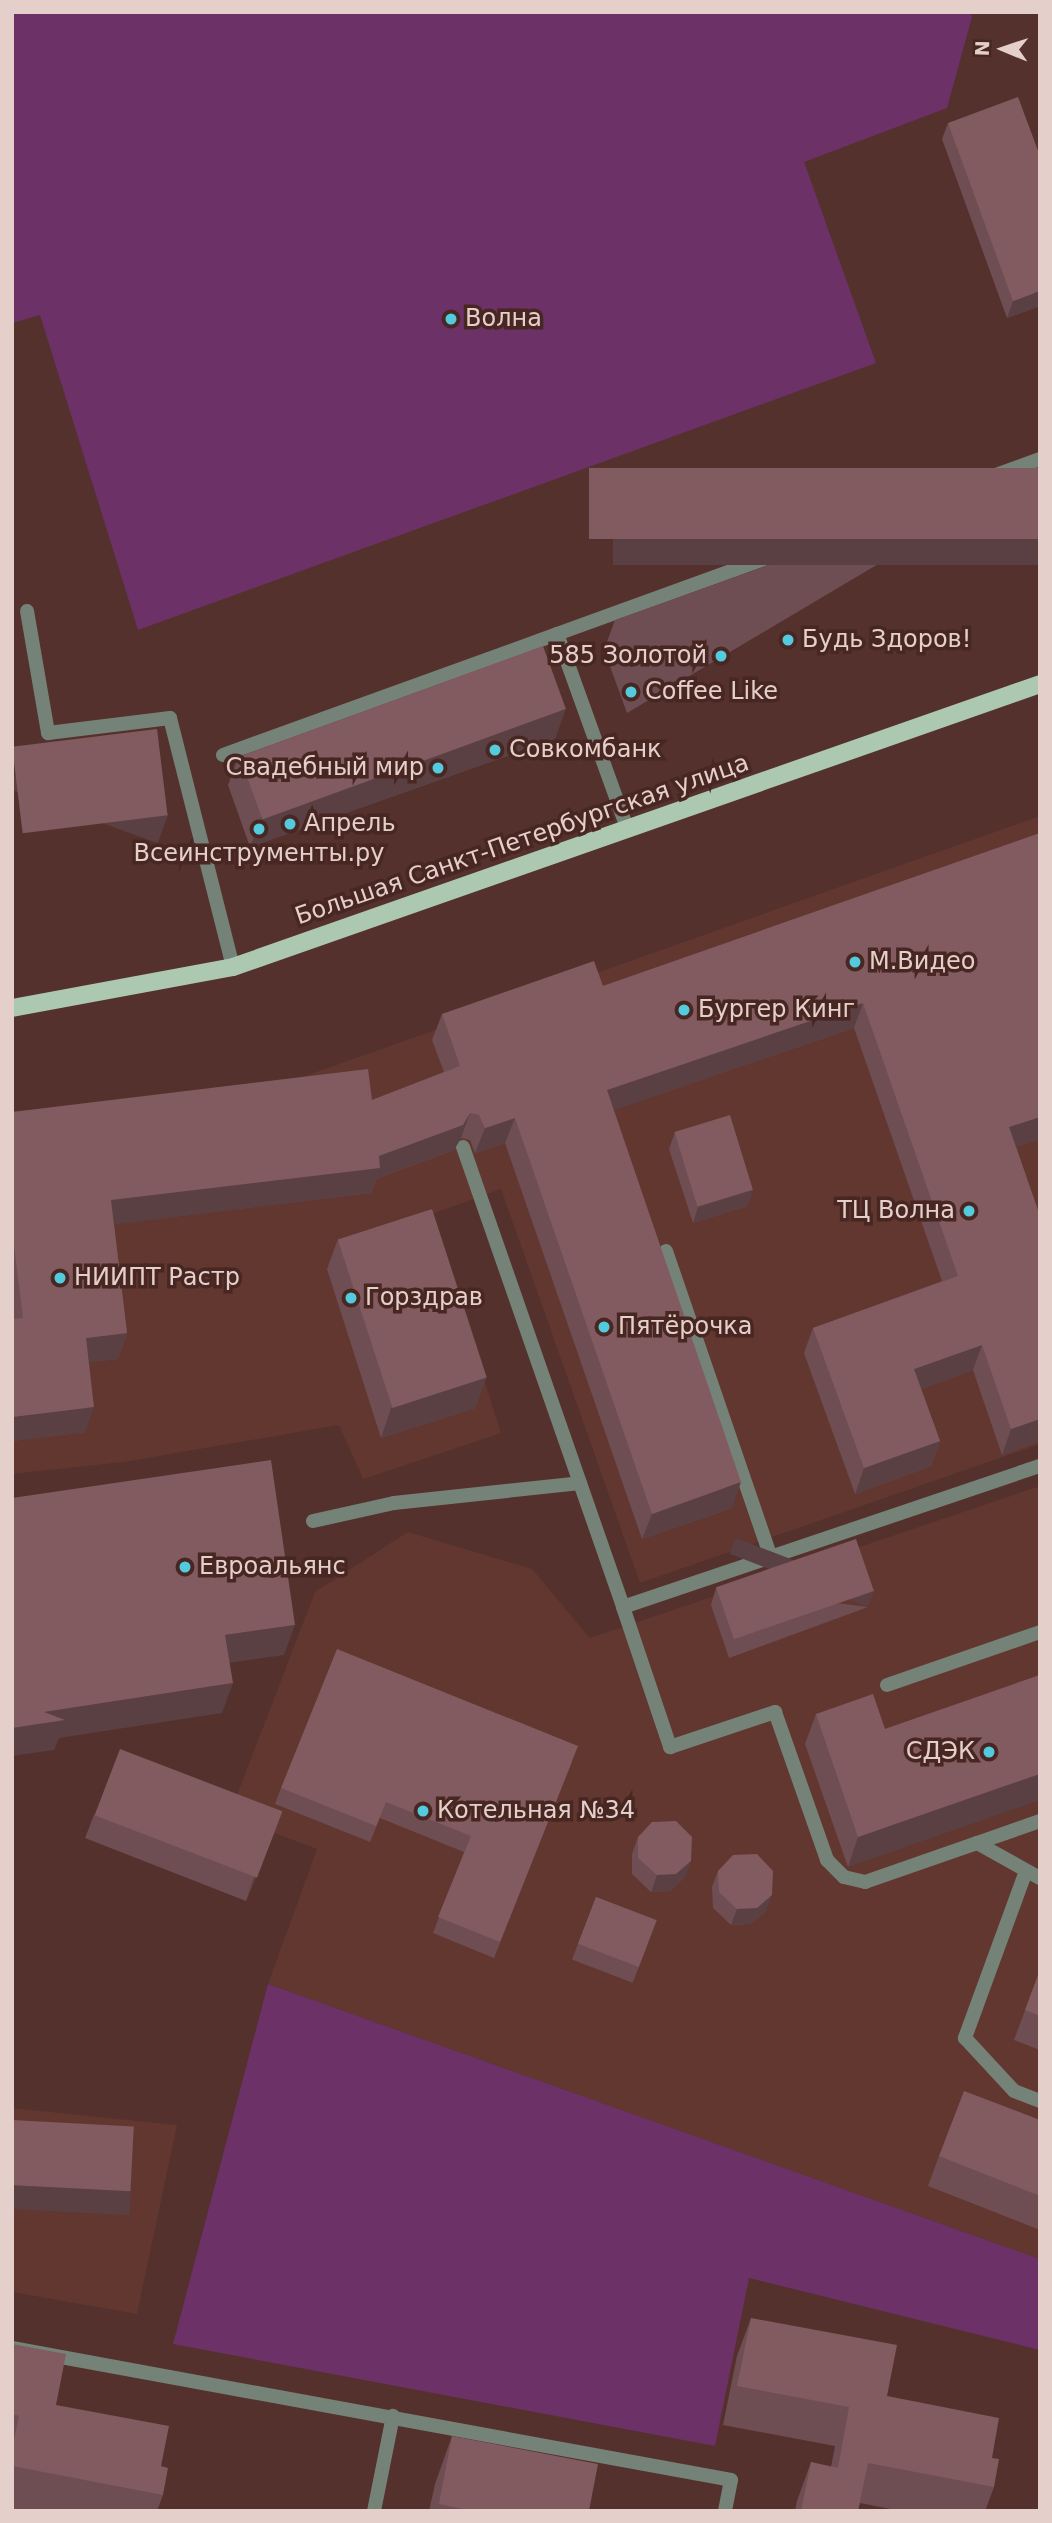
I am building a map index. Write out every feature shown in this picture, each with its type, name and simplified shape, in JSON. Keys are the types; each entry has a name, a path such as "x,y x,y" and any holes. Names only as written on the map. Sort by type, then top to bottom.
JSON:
{"main road":[{"name":"Большая Санкт-Петербургская улица","path":"12,1008 233,967 1040,684"}],"street":[{"path":"223,754 1040,459"},
{"path":"27,611 48,733 170,718 233,967"},
{"path":"557,634 627,828"},
{"path":"463,1147 670,1747 775,1712 827,1860 844,1877 865,1882 1040,1821"},
{"path":"666,1251 771,1557"},
{"path":"623,1607 1040,1465"},
{"path":"313,1521 394,1503 580,1483"},
{"path":"887,1685 1040,1632"},
{"path":"977,1843 1033,1875 965,2038 1014,2091 1040,2101"},
{"path":"12,2348 731,2480 724,2511"},
{"path":"374,2511 393,2416"}],"shaded area":[{"name":"Волна","path":"12,12 970,12 972,17 947,108 804,162 876,363 138,630 40,315 12,323"},
{"path":"1040,816 1040,1444 640,1583 501,1189 432,1214 501,1433 363,1479 339,1425 124,1462 12,1474 12,1116 291,1081"},
{"path":"1040,1486 1040,2259 268,1984 317,1849 229,1816 315,1592 408,1532 532,1569 590,1638"},
{"path":"268,1984 1040,2259 1040,2350 749,2278 715,2446 173,2344"},
{"path":"12,2108 177,2125 137,2314 12,2292"}],"building":[{"path":"1018,97 1040,156 1040,291 1013,301 948,123"},
{"path":"589,468 1040,468 1040,539 589,539"},
{"path":"543,646 566,709 262,819 239,756"},
{"path":"157,729 168,815 23,833 12,747"},
{"path":"1040,833 1040,1117 1009,1127 1040,1216 1040,1419 1011,1429 982,1345 914,1369 940,1441 864,1468 813,1328 958,1276 863,1003 607,1090 741,1482 652,1514 515,1118 485,1128 479,1115 470,1113 463,1125 379,1156 380,1168 111,1200 127,1333 86,1338 94,1407 12,1417 12,1319 23,1318 12,1229 12,1112 368,1069 372,1100 460,1066 442,1014 594,961 603,986"},
{"path":"730,1115 753,1190 697,1207 675,1132"},
{"path":"432,1209 487,1377 393,1408 338,1240"},
{"path":"271,1460 295,1625 225,1635 233,1683 44,1712 65,1720 12,1728 12,1498"},
{"path":"856,1539 874,1591 734,1639 716,1587"},
{"name":"Котельная №34","path":"337,1649 578,1746 500,1942 438,1917 471,1836 386,1802 376,1826 281,1788"},
{"path":"1040,1675 1040,1774 858,1837 816,1714 873,1694 885,1729"},
{"path":"120,1749 282,1811 257,1878 95,1815"},
{"path":"676,1821 692,1837 691,1861 676,1874 657,1875 638,1858 638,1837 652,1822"},
{"path":"757,1854 773,1871 772,1895 757,1908 737,1909 719,1892 718,1871 733,1855"},
{"path":"596,1897 657,1920 639,1967 578,1944"},
{"path":"1040,1970 1040,2016 1025,2010"},
{"path":"964,2091 1040,2120 1040,2196 939,2156"},
{"path":"12,2120 134,2126 130,2191 12,2185"},
{"path":"751,2318 897,2345 887,2396 999,2418 992,2458 999,2459 994,2487 868,2463 858,2511 801,2511 811,2462 838,2468 849,2407 737,2386"},
{"path":"12,2344 66,2354 56,2405 169,2426 161,2466 168,2468 163,2495 12,2466 12,2449 19,2416 12,2414"},
{"path":"452,2436 598,2464 589,2511 473,2511 439,2504"}],"place":[{"name":"Волна","path":"451,319"},
{"name":"Будь Здоров!","path":"788,640"},
{"name":"585 Золотой","path":"721,656"},
{"name":"Coffee Like","path":"631,692"},
{"name":"Совкомбанк","path":"495,750"},
{"name":"Свадебный мир","path":"438,768"},
{"name":"Апрель","path":"290,824"},
{"name":"Всеинструменты.ру","path":"259,829"},
{"name":"М.Видео","path":"855,962"},
{"name":"Бургер Кинг","path":"684,1010"},
{"name":"ТЦ Волна","path":"969,1211"},
{"name":"НИИПТ Растр","path":"60,1278"},
{"name":"Горздрав","path":"351,1298"},
{"name":"Пятёрочка","path":"604,1327"},
{"name":"Евроальянс","path":"185,1567"},
{"name":"СДЭК","path":"989,1752"},
{"name":"Котельная №34","path":"423,1811"}]}
